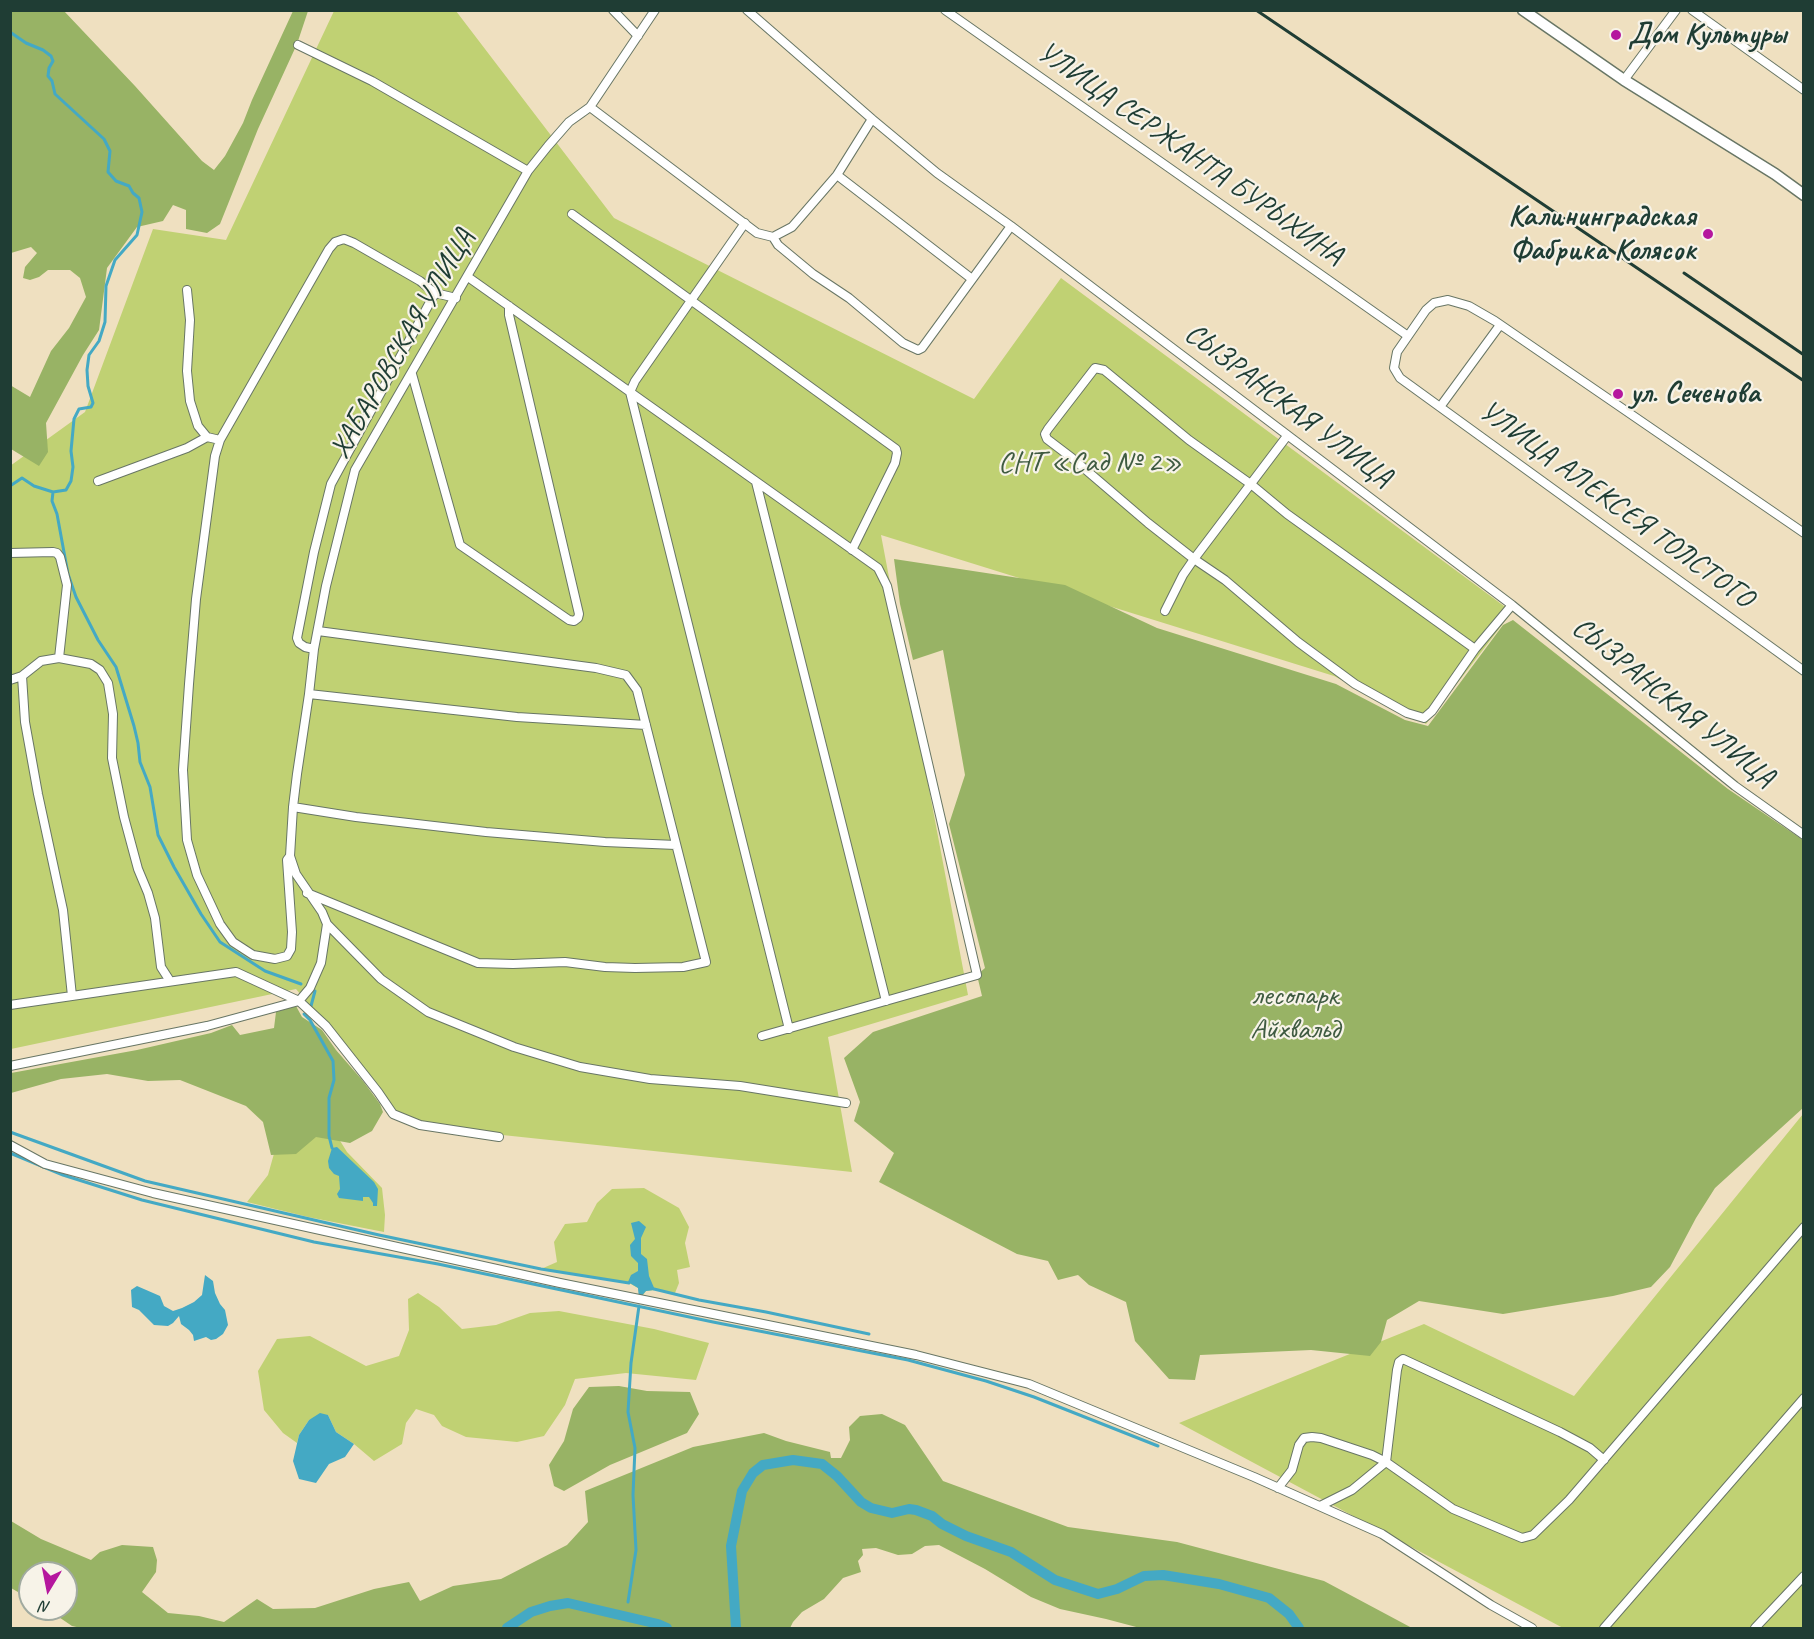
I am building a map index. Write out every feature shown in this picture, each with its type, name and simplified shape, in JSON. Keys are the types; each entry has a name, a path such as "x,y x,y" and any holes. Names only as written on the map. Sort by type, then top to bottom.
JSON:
{"main road":[{"path":"1523,10 1624,80 1775,174 1803,195"}],"street":[{"path":"613,10 638,36"},
{"name":"ХАБАРОВСКАЯ УЛИЦА","path":"220,440 215,456 196,609 183,770 186,840 197,875 220,924 233,942 253,955 274,959 287,956 291,949 287,860 290,856 292,807 314,649 326,586 355,470 528,171 569,122 590,106 655,10"},
{"name":"СЫЗРАНСКАЯ УЛИЦА","path":"747,10 937,174 1011,226 1512,605 1736,786 1803,835"},
{"name":"УЛИЦА СЕРЖАНТА БУРЫХИНА","path":"945,10 1408,336"},
{"path":"1624,80 1676,10"},
{"path":"1692,10 1803,90"},
{"path":"298,45 372,81 528,171"},
{"path":"590,106 757,233 773,237 792,227 837,175 872,119"},
{"path":"837,175 972,279"},
{"path":"572,214 896,449 895,463 852,550"},
{"path":"745,224 635,381 630,392 789,1029"},
{"path":"773,237 778,246 813,274 849,298 903,343 918,350 922,348 1011,226"},
{"path":"187,290 189,320 187,370 190,402 198,426 207,437 220,440 335,242 344,239 354,243 420,281 435,293 456,298"},
{"path":"468,277 878,568 887,586 977,975 762,1036"},
{"path":"314,649 305,647 299,643 297,638 314,552 331,484 435,293"},
{"path":"1408,336 1426,310 1434,303 1448,300 1469,306 1803,533"},
{"path":"412,374 460,545 569,620 574,621 578,618 576,602 509,315 509,306"},
{"path":"1440,407 1500,325"},
{"name":"УЛИЦА АЛЕКСЕЯ ТОЛСТОГО","path":"1408,336 1397,352 1394,368 1400,378 1803,671"},
{"path":"1476,649 1287,514 1252,485 1189,440 1104,370 1098,368 1091,372 1048,429 1047,439 1148,523 1225,580 1298,642 1355,684 1407,713 1424,718 1432,711 1476,649 1512,605"},
{"path":"1165,611 1183,575 1194,559 1287,436"},
{"path":"98,481 187,448 207,437"},
{"path":"756,482 886,1001"},
{"path":"10,554 53,552 60,557 67,585 59,658"},
{"path":"307,893 478,963 565,962 605,967 683,967 706,963 637,690 626,675 573,665 318,631"},
{"path":"10,680 22,676 41,661 59,658 91,664 100,670 108,683 113,714 111,758 138,869 155,918 161,966 170,981"},
{"path":"22,676 25,722 63,910 72,996"},
{"path":"309,694 517,717 645,725"},
{"path":"292,807 486,832 605,842 676,845"},
{"path":"290,856 296,874 322,912 327,924 381,979 428,1012 514,1047 592,1069 650,1079 740,1086 846,1103"},
{"path":"10,1066 207,1026 298,1001 310,988 321,963 327,924"},
{"path":"10,1005 236,972 298,1001 326,1026 393,1114 420,1125 499,1137"},
{"path":"10,1145 45,1164 153,1193 560,1283 916,1355 1029,1384 1382,1533 1491,1605 1532,1629"},
{"path":"1278,1488 1292,1470 1299,1445 1304,1438 1312,1437 1372,1455 1386,1462 1453,1509 1522,1538 1533,1535 1569,1500 1803,1227"},
{"path":"1320,1506 1352,1490 1386,1462 1396,1370 1398,1362 1403,1359 1560,1432 1590,1448 1604,1460"},
{"path":"1604,1629 1803,1398"},
{"path":"1755,1629 1803,1576"}],"green space":[{"path":"11,11 64,11 202,161 214,170 225,156 243,123 293,11 308,11 297,44 258,129 220,224 207,233 186,229 186,210 173,205 163,221 137,227 107,268 99,330 46,423 48,452 39,466 11,449 10,385 30,397 51,351 69,328 86,297 80,278 70,270 48,270 30,280 23,278 25,267 37,253 31,247 11,253"},
{"name":"СНТ «Сад № 2»","path":"334,11 456,11 614,218 974,399 1061,278 1512,612 1426,724 1334,676 881,535 968,995 828,1037 852,1172 408,1125 296,989 11,1049 10,466 85,412 153,229 226,240"},
{"name":"лесопарк Айхвальд","path":"894,559 1065,585 1157,628 1336,684 1405,720 1428,726 1503,625 1513,620 1728,789 1803,840 1803,1108 1715,1188 1670,1267 1651,1287 1613,1296 1503,1314 1419,1301 1387,1320 1381,1342 1370,1356 1311,1350 1200,1355 1195,1380 1169,1379 1135,1341 1126,1302 1089,1285 1078,1275 1058,1280 1048,1261 1017,1254 879,1182 894,1153 854,1121 860,1102 844,1058 873,1032 982,996 977,975 985,968 949,824 965,775 943,650 913,660 900,604"},
{"path":"296,1006 302,1017 322,1030 380,1104 383,1112 372,1131 350,1143 316,1137 296,1154 271,1155 263,1122 246,1106 180,1080 148,1081 107,1074 61,1079 11,1093 11,1073 137,1050 211,1033 232,1025 240,1035 274,1028 276,1012"},
{"path":"1803,1114 1803,1628 1563,1628 1179,1423 1424,1324 1574,1396"},
{"path":"334,1131 347,1152 382,1188 384,1232 247,1202 268,1175 275,1150"},
{"path":"644,1188 679,1208 689,1227 685,1243 690,1267 677,1270 679,1283 675,1293 646,1291 640,1299 638,1288 629,1283 541,1269 557,1262 554,1242 565,1224 587,1222 597,1203 612,1189"},
{"path":"418,1293 439,1307 462,1329 496,1325 530,1313 559,1311 654,1329 709,1343 696,1380 626,1373 575,1379 565,1405 544,1436 517,1442 466,1437 442,1426 434,1415 416,1409 406,1423 402,1444 374,1461 336,1432 328,1415 309,1420 299,1435 297,1443 283,1433 264,1410 258,1371 277,1339 310,1336 366,1366 399,1356 409,1330 408,1299"},
{"path":"619,1386 647,1391 690,1392 699,1414 687,1433 610,1465 564,1491 554,1486 549,1465 564,1441 573,1409 589,1387"},
{"path":"882,1414 905,1425 943,1481 1068,1527 1177,1542 1324,1581 1412,1628 1140,1628 1060,1609 1031,1597 939,1545 925,1546 912,1554 898,1555 876,1548 862,1549 863,1555 858,1561 861,1572 843,1578 824,1599 802,1612 790,1628 81,1628 65,1621 78,1621 78,1561 18,1561 18,1592 11,1588 11,1521 41,1539 91,1560 100,1552 122,1545 153,1547 157,1560 156,1572 142,1592 168,1613 199,1616 224,1622 257,1599 273,1609 315,1608 374,1589 409,1582 420,1601 453,1586 501,1579 567,1545 588,1522 585,1491 693,1447 764,1433 830,1452 831,1458 841,1458 850,1440 849,1427 860,1416"}],"water":[{"path":"337,1147 374,1182 378,1189 377,1206 373,1206 369,1197 363,1197 363,1201 339,1198 337,1194 340,1189 339,1176 329,1168 328,1161 332,1148"},
{"path":"639,1221 646,1227 641,1238 641,1254 647,1259 649,1276 655,1290 646,1291 639,1299 638,1288 628,1282 631,1275 638,1271 638,1263 631,1256 630,1245 635,1239 631,1223"},
{"path":"205,1275 213,1281 215,1293 225,1310 228,1325 223,1334 216,1339 211,1340 206,1337 194,1341 193,1335 181,1324 179,1316 168,1326 154,1325 139,1310 132,1307 131,1290 137,1286 160,1296 164,1306 173,1311 182,1308 202,1295"},
{"path":"320,1413 328,1415 336,1432 354,1444 345,1457 329,1464 316,1483 299,1479 293,1461 299,1435 309,1420"}],"waterway":[{"path":"10,32 51,56 53,61 48,76 52,81 55,94 104,139 110,151 108,172 116,181 129,186 139,198 142,212 137,235 115,260 106,286 105,322 99,341 89,355 87,370 88,386 93,403 91,407 79,409 74,419 71,481 66,490 53,492 34,486 22,478 10,486"},
{"path":"53,492 52,501 57,514 68,574 76,597 98,640 116,667 134,726 140,762 150,787 158,835 174,867 220,942 265,971 301,984"},
{"path":"311,1006 315,991"},
{"path":"304,1014 310,1020 333,1061 334,1080 329,1098 329,1136 332,1148"},
{"path":"10,1132 145,1181 379,1235 541,1269 629,1283"},
{"path":"10,1153 63,1175 142,1200 314,1242 438,1264 908,1360 986,1381 1034,1397 1158,1446"},
{"path":"654,1289 869,1334"},
{"path":"628,1602 636,1550 633,1495 635,1448 628,1412 631,1363 639,1306"},
{"path":"736,1628 731,1546 742,1491 753,1473 763,1465 793,1460 822,1464 837,1476 861,1502 871,1508 892,1513 909,1509 932,1516 942,1524 966,1536 1011,1552 1055,1580 1098,1594 1117,1589 1144,1576 1163,1575 1219,1584 1269,1598 1289,1614 1299,1628"},
{"path":"507,1628 531,1612 568,1603 667,1628"}],"railway":[{"path":"1256,10 1804,381"},
{"path":"1684,273 1804,355"}],"place":[{"name":"Дом Культуры","path":"1616,35"},
{"name":"Калининградская Фабрика Колясок","path":"1708,234"},
{"name":"ул. Сеченова","path":"1618,394"}]}
